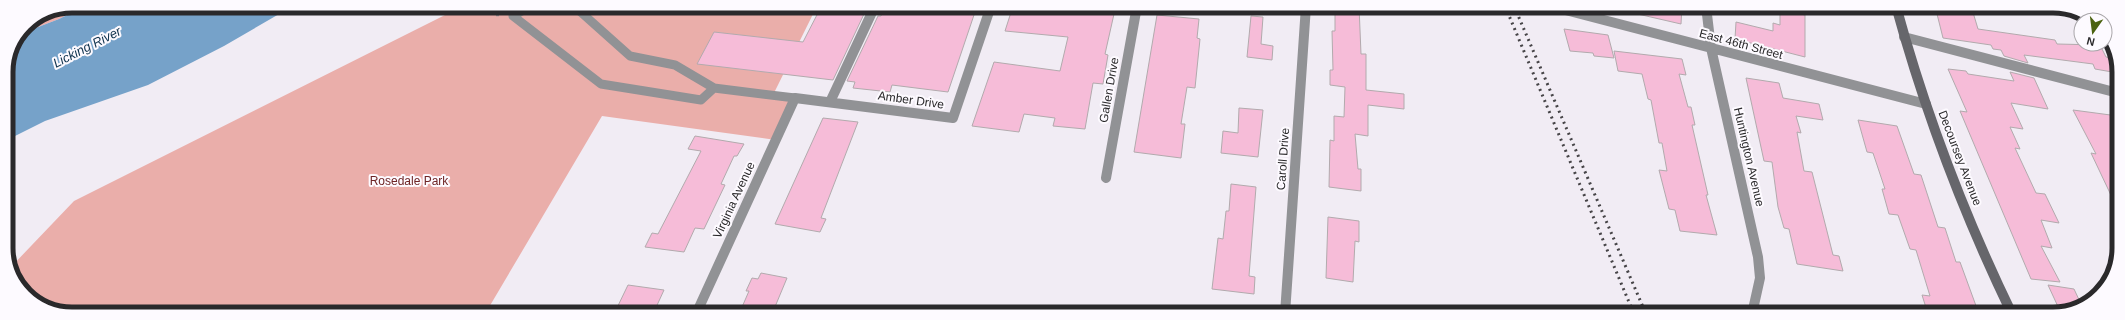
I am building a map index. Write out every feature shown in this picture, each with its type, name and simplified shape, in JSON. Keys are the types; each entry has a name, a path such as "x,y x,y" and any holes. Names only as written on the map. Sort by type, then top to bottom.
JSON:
{"main road":[{"name":"Decoursey Avenue","path":"1898,13 1915,74 1926,104 1982,252 2009,307"}],"street":[{"path":"830,102 872,13"},
{"name":"Amber Drive","path":"795,98 953,118 989,13"},
{"name":"Gallen Drive","path":"1106,178 1136,13"},
{"name":"Caroll Drive","path":"1285,307 1306,13"},
{"name":"East 46th Street","path":"1577,13 1926,104"},
{"name":"Huntington Avenue","path":"1707,13 1711,48 1758,257 1760,278 1754,307"},
{"path":"1904,37 2112,91"},
{"name":"Virginia Avenue","path":"699,307 795,98"}],"lane":[{"path":"518,13 513,16 600,84 701,100 714,88"},
{"path":"582,13 630,56 675,65 714,88 795,98"}],"path":[{"path":"493,13 496,15 513,16"}],"green space":[{"name":"Rosedale Park","path":"449,13 814,13 773,95 795,98 776,140 602,116 489,307 72,307 53,304 30,290 19,274 15,263 74,201"}],"shaded area":[{"path":"71,13 30,30 49,17"}],"water":[{"name":"Licking River","path":"72,13 281,13 224,46 148,85 45,121 13,137 13,72 17,49 30,30"}],"building":[{"path":"818,13 864,14 833,80 697,64 714,32 803,42"},
{"path":"882,13 975,13 948,92 892,85 890,92 853,88 855,82 847,81 878,16 881,16"},
{"path":"1011,13 1114,14 1105,54 1108,55 1103,84 1093,83 1085,129 1053,126 1055,118 1024,114 1019,132 972,126 994,62 1060,71 1068,37 1005,31"},
{"path":"1335,13 1359,13 1361,54 1366,54 1366,90 1404,94 1404,109 1368,105 1368,136 1355,134 1358,169 1361,169 1361,191 1329,187 1330,140 1334,141 1334,116 1344,117 1345,87 1330,85 1330,70 1333,70 1332,31 1335,31"},
{"path":"1633,13 1682,13 1681,24"},
{"path":"1780,13 1797,13 1805,15 1805,57 1735,39 1736,22 1773,31 1773,23 1780,25"},
{"path":"1937,13 1973,13 1978,29 2055,40 2057,44 2073,44 2073,52 2104,52 2106,57 2110,58 2112,72 2095,69 2093,64 2024,55 2028,63 2004,56 2001,50 1993,49 1991,45 1943,38"},
{"path":"1157,15 1199,19 1197,38 1200,39 1195,88 1187,87 1181,124 1185,124 1181,158 1134,152"},
{"path":"1251,16 1263,17 1261,44 1273,46 1272,60 1247,57"},
{"path":"1564,29 1608,35 1614,58 1594,56 1593,53 1570,51"},
{"path":"1614,51 1682,59 1686,75 1679,74 1688,107 1691,107 1695,125 1692,125 1708,195 1706,195 1717,235 1680,231 1675,210 1669,209 1659,170 1667,171 1662,143 1659,143 1651,100 1648,99 1642,74 1618,71"},
{"path":"1948,69 1966,71 1968,74 2014,81 2010,72 2034,78 2048,109 2011,103 2023,129 2010,127 2020,149 2015,148 2036,193 2045,194 2059,223 2041,220 2052,248 2041,246 2060,282 2031,279 1960,111 1967,112"},
{"path":"1746,78 1779,83 1783,98 1819,104 1823,120 1796,116 1801,133 1797,132 1804,171 1812,172 1833,255 1839,256 1843,271 1797,264 1789,229 1784,228 1778,207 1772,162 1764,161"},
{"path":"1239,108 1263,110 1258,157 1221,153 1223,131 1238,133"},
{"path":"2073,110 2112,115 2112,197 2091,153 2096,154"},
{"path":"823,118 858,122 821,218 826,219 820,232 775,224"},
{"path":"1858,120 1897,126 1914,174 1921,175 1938,227 1945,228 1956,262 1960,262 1976,307 1926,307 1922,295 1930,296 1916,250 1910,249 1898,215 1889,214 1882,189 1885,189 1873,153 1867,152"},
{"path":"695,136 744,144 737,156 734,156 721,184 725,185 704,229 695,228 684,252 645,247 652,233 658,234 701,151 688,149"},
{"path":"1231,184 1256,187 1249,276 1255,277 1254,294 1212,289 1218,238 1223,239 1226,211 1229,211"},
{"path":"1328,217 1359,221 1359,242 1355,241 1353,282 1326,278"},
{"path":"761,273 787,278 775,307 742,307 749,291 746,291 752,278 758,279"},
{"path":"628,285 664,290 656,307 617,307"},
{"path":"2048,285 2074,289 2079,301 2065,306 2058,307"}],"railway":[{"path":"1508,13 1631,307"},
{"path":"1517,13 1643,307"}]}
